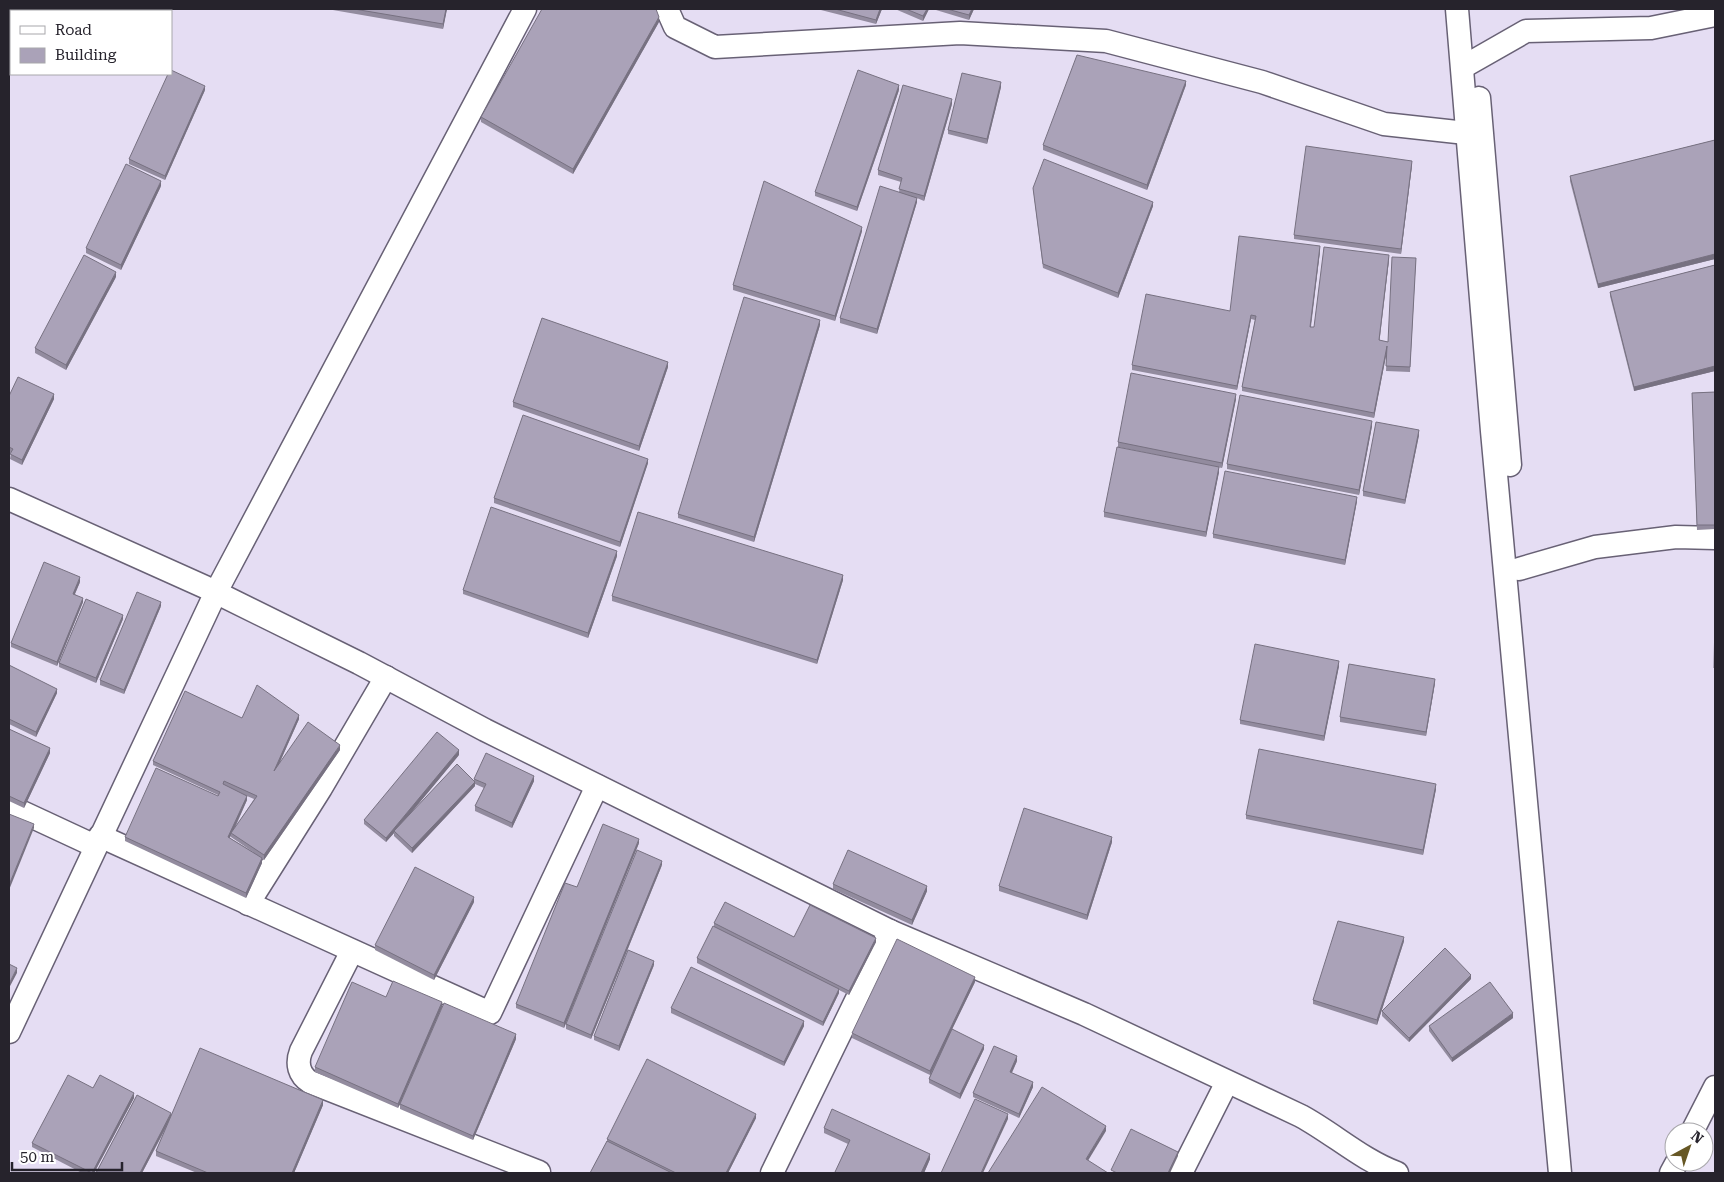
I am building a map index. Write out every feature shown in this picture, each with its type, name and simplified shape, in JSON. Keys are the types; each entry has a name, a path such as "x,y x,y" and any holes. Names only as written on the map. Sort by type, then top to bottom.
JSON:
{"street":[{"path":"9,1032 216,592 526,9"},
{"path":"667,9 675,27 715,47 960,34 1106,41 1262,82 1384,124 1466,133"},
{"path":"1457,9 1469,64 1519,569 1574,1173"},
{"path":"1472,9 1466,133 1560,1173"},
{"path":"1469,64 1526,31 1651,28 1715,15"},
{"path":"9,500 216,592 597,786 890,931 1084,1014 1310,1120 1378,1166 1397,1173"},
{"path":"1519,569 1595,547 1676,537 1715,538"},
{"path":"248,904 321,788 386,677"},
{"path":"9,806 248,904 490,1013 597,786"},
{"path":"772,1173 890,931"},
{"path":"352,950 301,1052 298,1065 303,1076 310,1082 539,1172"},
{"path":"1181,1173 1227,1082"},
{"path":"1697,1122 1715,1087"}],"building":[{"path":"354,9 446,9 443,24"},
{"path":"542,9 656,9 659,17 573,169 481,117"},
{"path":"835,9 880,9 876,20"},
{"path":"906,9 927,9 923,16"},
{"path":"947,9 972,9 969,15"},
{"path":"1077,55 1186,81 1147,185 1043,145"},
{"path":"172,70 205,86 165,176 129,159 168,75 172,75"},
{"path":"858,70 899,85 857,207 815,192"},
{"path":"962,73 1001,82 987,139 948,130"},
{"path":"903,85 952,99 924,196 899,189 902,178 878,170"},
{"path":"1715,140 1715,254 1598,284 1570,176"},
{"path":"1306,146 1412,161 1401,249 1294,235"},
{"path":"1044,159 1153,202 1118,293 1043,264 1033,188"},
{"path":"126,164 161,181 121,265 86,248"},
{"path":"764,181 862,227 835,316 733,285"},
{"path":"880,186 917,198 877,329 840,318"},
{"path":"1239,236 1320,246 1310,327 1314,327 1324,247 1389,255 1379,340 1388,342 1392,257 1416,258 1410,367 1386,366 1387,346 1374,413 1242,387 1256,316 1251,315 1237,386 1132,365 1146,294 1230,311"},
{"path":"84,255 116,272 66,365 35,348"},
{"path":"1715,265 1715,366 1634,387 1610,292"},
{"path":"744,297 820,320 754,537 678,514"},
{"path":"542,318 668,362 639,446 513,402"},
{"path":"1131,373 1236,394 1222,463 1118,442"},
{"path":"18,377 54,394 22,460 10,454 13,449 9,447 9,396"},
{"path":"1715,392 1715,525 1697,525 1692,393"},
{"path":"1240,395 1372,421 1359,490 1227,464"},
{"path":"523,415 648,459 620,542 494,498"},
{"path":"1376,422 1419,430 1405,500 1363,491"},
{"path":"1117,447 1219,467 1206,532 1104,512"},
{"path":"1225,471 1357,497 1345,560 1213,534"},
{"path":"491,507 617,551 588,633 463,590"},
{"path":"638,512 843,575 817,660 612,596"},
{"path":"44,562 80,577 73,594 83,598 57,662 11,643"},
{"path":"137,592 161,602 124,690 100,680"},
{"path":"86,599 123,615 96,678 59,663"},
{"path":"1715,617 1715,668 1714,668"},
{"path":"1255,644 1339,661 1324,736 1240,720"},
{"path":"1349,664 1435,679 1426,732 1340,717"},
{"path":"9,665 57,689 36,732 9,719"},
{"path":"257,685 299,715 274,771 308,722 340,745 264,855 231,833 257,796 224,781 223,784 247,796 228,837 262,858 246,893 125,837 156,768 218,796 220,792 153,761 185,691 242,718"},
{"path":"9,729 50,748 24,803 9,796"},
{"path":"437,732 459,750 386,838 364,820"},
{"path":"1259,749 1436,784 1423,850 1246,815"},
{"path":"486,753 534,776 512,823 475,806 486,784 474,779"},
{"path":"457,764 475,782 412,848 394,831"},
{"path":"1024,808 1112,837 1087,915 999,886"},
{"path":"9,814 34,824 9,885"},
{"path":"603,824 639,839 564,1023 516,1004 565,883 577,887"},
{"path":"637,850 662,861 591,1035 566,1024"},
{"path":"848,850 927,886 912,920 833,884"},
{"path":"415,867 474,897 434,975 375,945"},
{"path":"725,902 794,937 810,905 876,938 849,991 714,923"},
{"path":"1338,921 1404,937 1377,1020 1313,1000"},
{"path":"713,926 839,989 823,1022 697,958"},
{"path":"897,939 975,977 930,1071 852,1033"},
{"path":"1445,948 1471,975 1409,1038 1382,1011"},
{"path":"628,950 654,961 619,1046 594,1036"},
{"path":"9,964 17,968 9,984"},
{"path":"691,967 804,1021 784,1062 671,1008"},
{"path":"393,981 442,1002 398,1104 315,1067 352,982 386,997"},
{"path":"1490,982 1513,1013 1452,1058 1429,1026"},
{"path":"444,1003 516,1034 473,1136 400,1104"},
{"path":"952,1029 984,1045 960,1094 929,1079"},
{"path":"994,1046 1017,1056 1010,1072 1033,1082 1019,1114 973,1093"},
{"path":"200,1048 323,1100 292,1173 208,1173 156,1151"},
{"path":"647,1059 756,1114 726,1173 676,1173 607,1139"},
{"path":"68,1075 93,1088 100,1075 134,1093 92,1173 32,1143"},
{"path":"1042,1087 1106,1126 1086,1159 1108,1173 988,1173"},
{"path":"137,1095 171,1113 140,1173 96,1173"},
{"path":"975,1099 1008,1114 981,1173 941,1173"},
{"path":"832,1109 930,1154 921,1173 835,1172 850,1140 824,1128"},
{"path":"1131,1129 1178,1152 1168,1173 1117,1173 1111,1170"},
{"path":"607,1141 672,1173 590,1173"}]}
